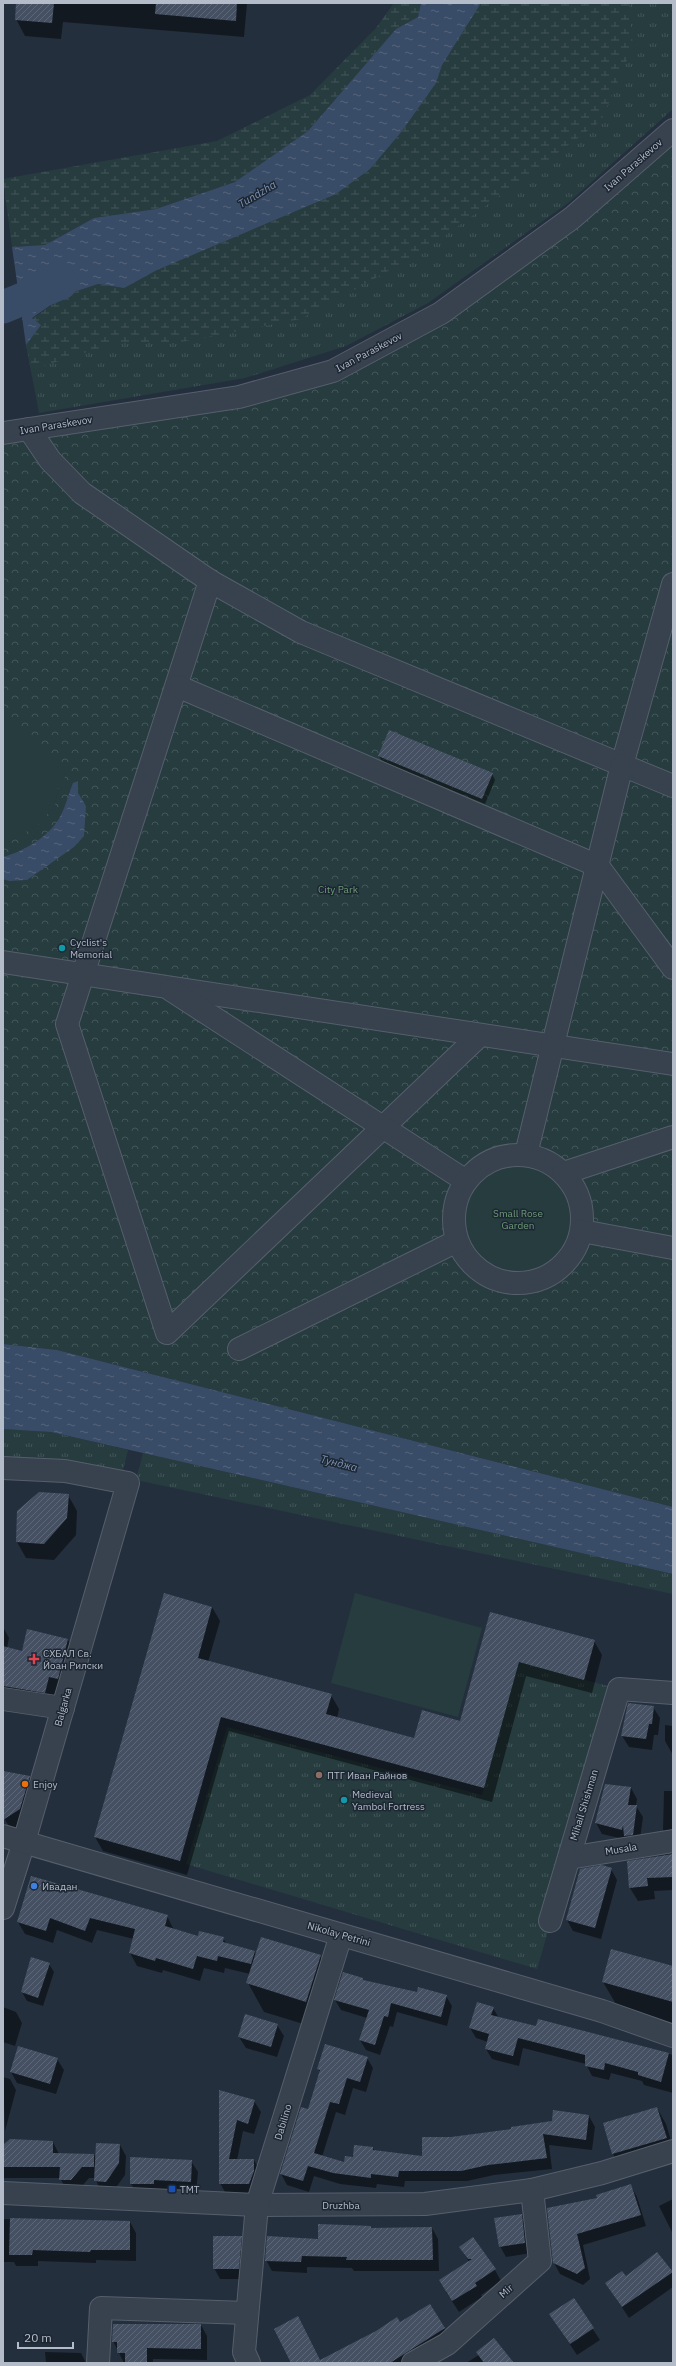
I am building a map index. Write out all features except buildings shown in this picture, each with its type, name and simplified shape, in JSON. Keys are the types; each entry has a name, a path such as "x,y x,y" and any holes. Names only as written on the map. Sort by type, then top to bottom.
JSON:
{"street":[{"name":"Ivan Paraskevov","path":"3,433 239,398 333,371 441,313 572,218 673,130"},
{"path":"29,429 50,460 82,493 210,581 301,632 673,786"},
{"path":"210,581 68,1024 167,1333 480,1035"},
{"path":"526,1154 622,765 673,584"},
{"path":"177,686 598,866 673,968"},
{"path":"3,962 673,1064"},
{"path":"165,986 466,1180"},
{"path":"564,1173 673,1137"},
{"path":"526,1154 547,1161 564,1173 577,1190 583,1210 582,1231 575,1251 562,1268 544,1278 523,1283 502,1282 483,1273 467,1259 457,1241 453,1220 456,1199 466,1180 482,1165 503,1156 526,1154"},
{"path":"582,1231 673,1248"},
{"path":"239,1349 457,1241"},
{"name":"Balgarka","path":"3,1468 66,1471 128,1483 24,1842 3,1908"},
{"name":"Mihail Shishman","path":"550,1922 619,1689 673,1693"},
{"path":"3,1699 63,1708"},
{"name":"Nikolay Petrini","path":"3,1836 602,2011 673,2036"},
{"name":"Musala","path":"569,1858 673,1841"},
{"name":"Dabilino","path":"249,2363 244,2352 257,2205 342,1935"},
{"name":"Druzhba","path":"3,2193 257,2205 425,2204 532,2190 602,2173 673,2151"},
{"name":"Mir","path":"414,2363 447,2344 540,2261 532,2190"},
{"path":"98,2363 101,2308 247,2313"}],"green space":[{"path":"394,3 421,3 418,17 396,29 308,131 235,182 156,209 94,218 45,245 12,247 3,179 217,141 310,95 376,28"},
{"path":"481,3 673,3 673,109 568,203 428,303 346,346 245,378 39,413 26,345 41,325 370,169"},
{"path":"481,3 629,3 633,46 601,121 423,252 301,319 176,343 116,343 31,370 26,345 41,325 32,319 65,295 98,284 124,288 157,270 336,194 370,169 402,131 436,83 442,65"},
{"name":"City Park","path":"673,130 673,1507 57,1350 3,1344 3,433 333,371 441,313"},
{"path":"3,711 67,774 58,787 55,805 39,824 3,846"},
{"name":"Small Rose Garden","path":"524,1155 537,1157 548,1162 559,1169 568,1178 580,1200 582,1219 580,1238 575,1249 568,1260 559,1269 537,1281 512,1283 499,1281 488,1276 477,1269 468,1260 456,1238 454,1213 456,1200 461,1189 468,1178 477,1169 499,1157"},
{"path":"3,1429 51,1432 128,1450 122,1475 46,1458 3,1457"},
{"path":"143,1453 673,1574 673,1594 136,1480"},
{"path":"355,1593 482,1628 458,1717 331,1683"},
{"path":"519,1662 619,1689 537,1969 186,1864 227,1727 482,1795"}],"water":[{"path":"421,3 481,3 442,65 436,83 402,131 370,169 336,194 157,270 124,288 98,284 65,295 32,318 41,325 26,345 12,247 45,245 94,218 156,209 235,182 308,131 396,29 418,17"},
{"path":"78,781 78,793 86,806 84,836 74,847 27,880 9,881 3,879 3,857 28,847 51,829 61,815 73,783"},
{"name":"Тунджа","path":"3,1344 57,1350 673,1507 673,1574 51,1432 3,1429"}],"waterway":[{"name":"Tundzha","path":"3,307 61,283"}],"place":[{"name":"Cyclist's Memorial","path":"62,948"},
{"name":"СХБАЛ Св. Йоан Рилски","path":"34,1659"},
{"name":"ПТГ Иван Райнов","path":"319,1775"},
{"name":"Enjoy","path":"25,1784"},
{"name":"Medieval Yambol Fortress","path":"344,1800"},
{"name":"Ивадан","path":"34,1886"},
{"name":"ТМТ","path":"172,2189"}]}
